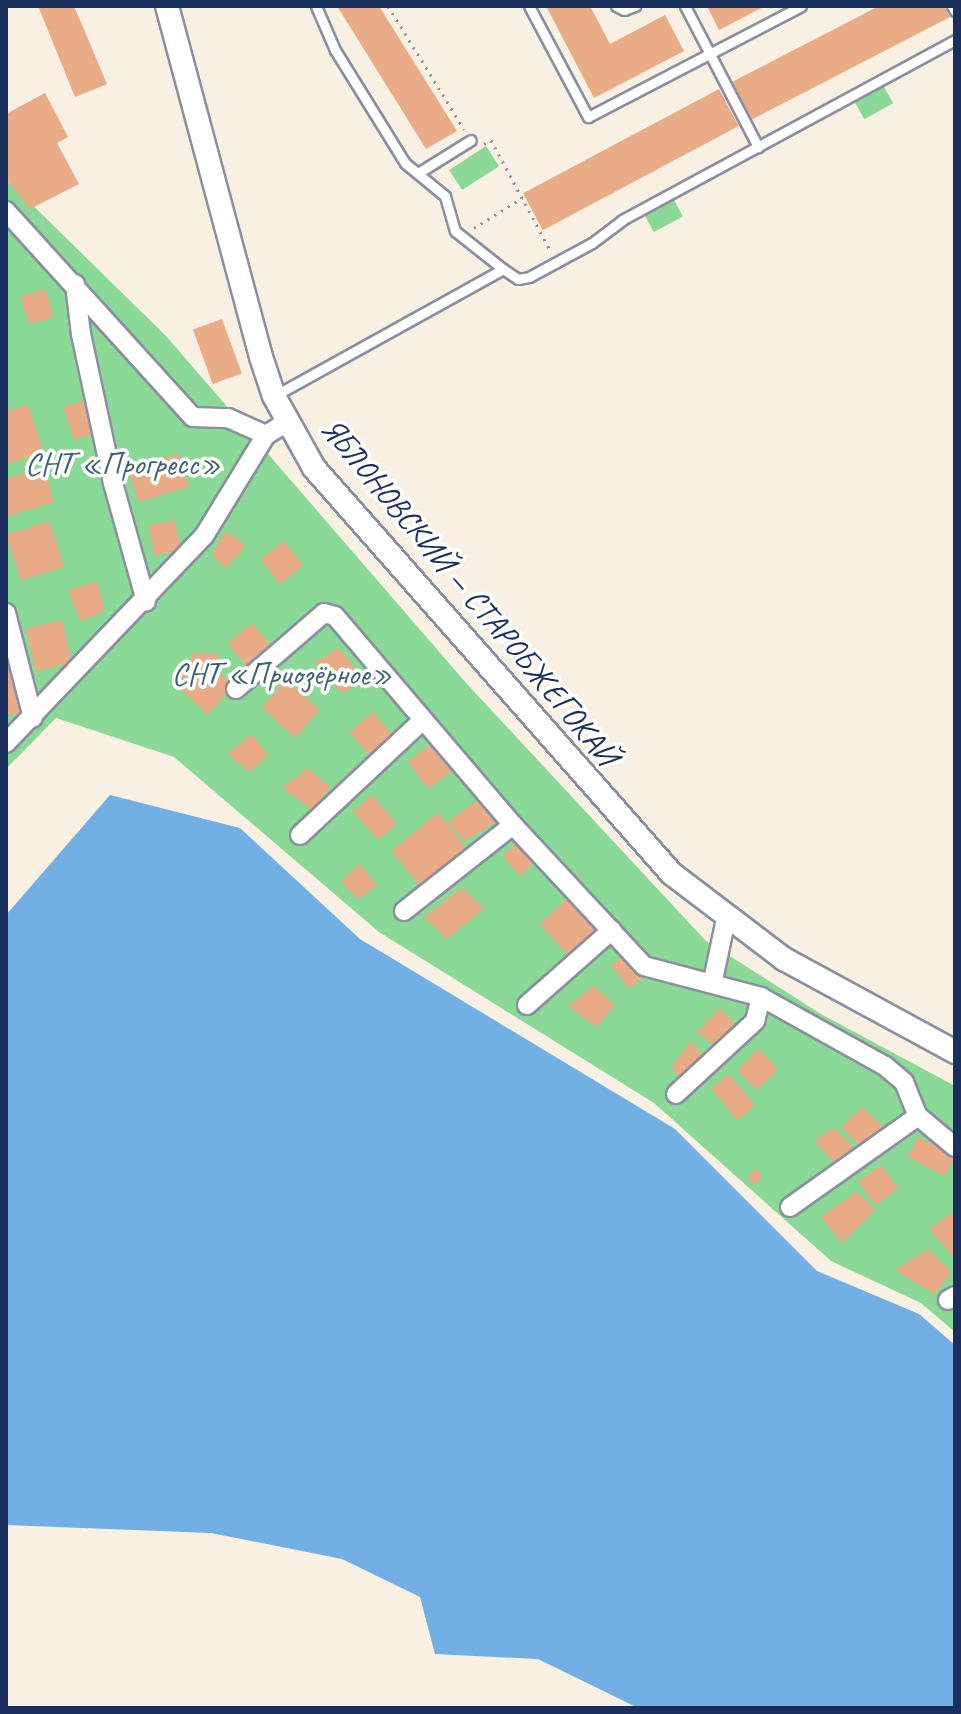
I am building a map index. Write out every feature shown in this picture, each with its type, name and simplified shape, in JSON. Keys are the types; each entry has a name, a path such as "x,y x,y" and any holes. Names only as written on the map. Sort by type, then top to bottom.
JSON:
{"street":[{"name":"ЯБЛОНОВСКИЙ — СТАРОБЖЕГОКАЙ","path":"167,6 274,396 314,468 591,787 672,874 726,919 784,959 955,1052"},
{"path":"6,211 193,417 228,418 266,435"},
{"path":"75,284 81,334 113,483 146,601"},
{"path":"6,743 146,601 204,536 266,435 287,422"},
{"path":"6,613 33,718"},
{"path":"236,689 324,613 335,616 513,825 644,966 681,979 713,980 761,997 885,1066 904,1082 918,1116 955,1147"},
{"path":"300,835 422,721"},
{"path":"404,911 513,825"},
{"path":"713,980 726,919"},
{"path":"527,1005 612,930"},
{"path":"676,1094 755,1021 761,997"},
{"path":"790,1207 918,1116"}],"lane":[{"path":"316,6 335,50 405,163 445,196 448,220 461,236 518,279 529,277 955,40"},
{"path":"529,6 588,117 801,6"},
{"path":"616,6 635,6"},
{"path":"685,6 758,147"},
{"path":"418,173 471,140"},
{"path":"274,396 503,269"}],"path":[{"path":"461,236 523,198"}],"green space":[{"path":"883,85 893,103 864,119 854,101"},
{"path":"486,146 499,166 462,190 449,170"},
{"name":"СНТ «Приозёрное»","path":"6,179 166,336 467,684 706,941 821,1014 955,1086 955,1332 921,1303 831,1261 654,1103 379,932 174,757 56,718 6,769"},
{"path":"673,198 683,217 654,232 644,213"}],"water":[{"path":"110,795 240,828 360,939 675,1129 817,1271 919,1314 955,1345 955,1708 638,1708 538,1659 435,1654 420,1597 342,1559 211,1533 6,1525 6,915"}],"building":[{"path":"38,6 74,6 107,84 75,97"},
{"path":"337,6 379,6 457,131 426,149"},
{"path":"546,6 590,6 610,44 665,15 684,51 594,98"},
{"path":"707,6 765,6 719,30"},
{"path":"879,6 944,6 950,17 751,120 732,82"},
{"path":"719,89 739,126 543,230 523,193"},
{"path":"45,93 68,137 57,143 79,184 30,209 6,178 6,114"},
{"path":"45,289 54,317 29,325 20,297"},
{"path":"222,319 242,374 213,384 193,330"},
{"path":"87,399 98,432 74,440 63,407"},
{"path":"28,405 44,453 6,464 6,411"},
{"path":"179,454 189,487 138,502 128,469"},
{"path":"44,469 54,502 6,517 6,478"},
{"path":"175,520 181,550 154,556 148,525"},
{"path":"49,521 64,567 21,581 6,535"},
{"path":"230,533 245,546 226,568 211,555 224,534"},
{"path":"284,541 303,565 279,584 260,559"},
{"path":"97,581 105,611 80,621 68,590"},
{"path":"62,620 72,663 36,671 26,628"},
{"path":"252,623 274,649 249,670 227,644"},
{"path":"339,648 362,677 343,694 314,663"},
{"path":"9,650 24,712 6,716 6,651"},
{"path":"192,653 218,653 219,671 233,687 207,715 174,682 190,668"},
{"path":"286,680 319,710 295,738 261,707"},
{"path":"373,712 393,736 369,756 349,732"},
{"path":"252,734 268,755 249,772 228,754"},
{"path":"432,743 453,770 429,789 408,762"},
{"path":"307,768 330,787 312,810 282,788"},
{"path":"372,795 397,824 378,840 353,811"},
{"path":"482,797 499,820 465,841 447,822"},
{"path":"438,813 467,849 420,887 391,851"},
{"path":"520,840 538,859 520,875 502,856"},
{"path":"359,864 378,885 358,899 341,882"},
{"path":"462,888 484,908 447,939 424,917"},
{"path":"571,895 604,930 572,959 540,924"},
{"path":"623,956 646,976 629,988 611,965"},
{"path":"593,986 615,1005 596,1027 568,1006"},
{"path":"720,1008 738,1027 717,1047 697,1032"},
{"path":"691,1041 704,1057 680,1079 671,1067"},
{"path":"758,1049 778,1068 757,1090 737,1071"},
{"path":"729,1074 755,1106 737,1120 711,1088"},
{"path":"862,1107 888,1131 864,1150 841,1127"},
{"path":"834,1128 859,1153 838,1168 814,1140"},
{"path":"918,1137 955,1157 945,1176 908,1156"},
{"path":"881,1165 898,1188 875,1205 858,1181"},
{"path":"756,1169 763,1178 753,1185 747,1176"},
{"path":"857,1191 875,1210 842,1243 821,1217"},
{"path":"955,1211 955,1254 953,1256 929,1229"},
{"path":"928,1249 952,1272 934,1294 895,1270"}],"park label":[{"name":"СНТ «Прогресс»","path":"123,464"}]}
